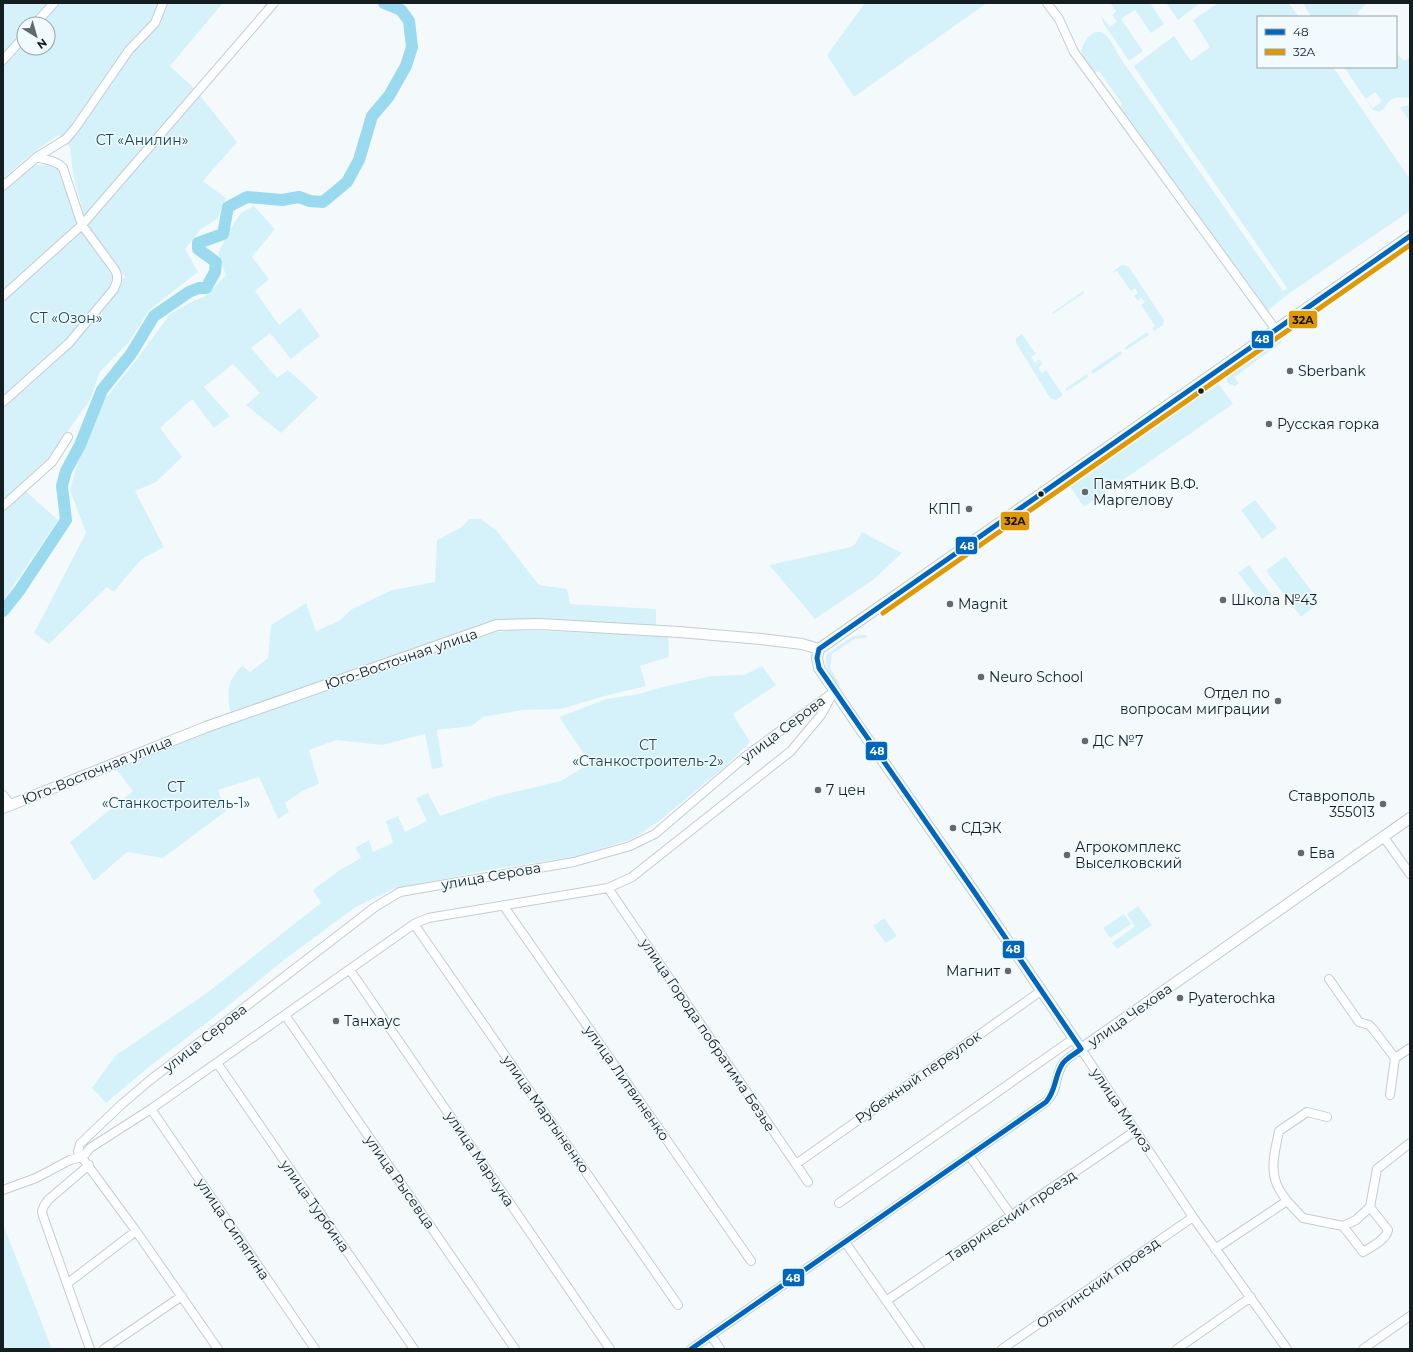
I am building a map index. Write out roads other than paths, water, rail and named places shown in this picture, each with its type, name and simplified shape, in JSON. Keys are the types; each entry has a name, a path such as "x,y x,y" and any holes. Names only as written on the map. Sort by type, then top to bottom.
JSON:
{"street":[{"path":"42,16 54,3"},
{"path":"3,186 37,157 66,139 76,127 129,50 155,23 163,3"},
{"path":"3,296 82,225 274,3"},
{"path":"1047,3 1059,20 1074,52 1276,330"},
{"path":"3,60 16,46"},
{"path":"3,402 69,344 114,289 117,281 115,270 82,225 63,168 56,162 37,157"},
{"path":"818,649 1410,236"},
{"path":"3,506 52,462 68,437"},
{"name":"Юго-Восточная улица","path":"6,806 206,727 497,625 540,624 680,632 802,644 818,649"},
{"name":"улица Мимоз","path":"818,649 817,658 819,668 941,842 1193,1217 1287,1349"},
{"name":"улица Серова","path":"835,691 821,715 791,751 632,877 608,888 428,918 414,924 151,1109 90,1148 83,1157 78,1152 80,1144 122,1104 161,1072 375,907 400,892 574,862 636,843 655,834 746,756 835,691"},
{"path":"3,794 6,806"},
{"name":"улица Чехова","path":"691,1349 1046,1102 1052,1096 1062,1065 1081,1049 1410,818"},
{"path":"1383,836 1410,874"},
{"name":"улица Города побратима Безье","path":"608,888 808,1182"},
{"name":"улица Литвиненко","path":"504,905 751,1261"},
{"name":"улица Мартыненко","path":"414,924 678,1305"},
{"name":"улица Марчука","path":"350,970 610,1349"},
{"path":"1328,979 1359,1022 1368,1025 1374,1030 1395,1058 1390,1095"},
{"name":"Рубежный переулок","path":"796,1164 1041,991"},
{"name":"улица Рысевца","path":"285,1015 514,1349"},
{"path":"839,1203 1073,1039"},
{"path":"1395,1058 1410,1048"},
{"name":"улица Турбина","path":"217,1063 414,1349"},
{"name":"улица Сипягина","path":"151,1109 315,1349"},
{"path":"1327,1117 1307,1112 1279,1131 1273,1173 1276,1183 1287,1201 1303,1218 1343,1226 1356,1220 1370,1207 1377,1169 1410,1143"},
{"name":"Таврический проезд","path":"886,1301 1135,1130"},
{"path":"969,1155 1011,1215"},
{"path":"3,1190 36,1178 70,1160 83,1157 218,1349"},
{"path":"89,1165 48,1200 42,1211 90,1349"},
{"path":"1215,1249 1287,1201"},
{"path":"1343,1226 1363,1252 1377,1243 1388,1230 1370,1207"},
{"name":"Ольгинский проезд","path":"1002,1349 1193,1217"},
{"path":"68,1283 136,1231"},
{"path":"845,1242 920,1349"},
{"path":"104,1349 182,1296"},
{"path":"1177,1349 1251,1297"},
{"path":"1363,1349 1410,1316"},
{"path":"711,1335 720,1349"}],"waterway":[{"path":"3,611 19,591 66,520 62,486 66,471 80,445 102,390 131,354 154,316 189,292 199,288 206,288 215,272 216,262 198,249 198,243 223,234 228,207 247,197 282,200 299,197 310,201 323,202 347,182 359,160 372,116 389,96 406,66 412,47 409,21 401,10 384,3"}],"place":[{"name":"Sberbank","path":"1290,371"},
{"name":"Русская горка","path":"1269,424"},
{"name":"Памятник В.Ф. Маргелову","path":"1085,492"},
{"name":"КПП","path":"969,509"},
{"name":"Школа №43","path":"1223,600"},
{"name":"Magnit","path":"950,604"},
{"name":"Neuro School","path":"981,677"},
{"name":"Отдел по вопросам миграции","path":"1278,701"},
{"name":"ДС №7","path":"1085,741"},
{"name":"7 цен","path":"818,790"},
{"name":"Ставрополь 355013","path":"1383,804"},
{"name":"СДЭК","path":"953,828"},
{"name":"Ева","path":"1301,853"},
{"name":"Агрокомплекс Выселковский","path":"1067,855"},
{"name":"Магнит","path":"1008,971"},
{"name":"Pyaterochka","path":"1180,998"},
{"name":"Танхаус","path":"336,1021"}],"park label":[{"name":"СТ «Анилин»","path":"142,140"},
{"name":"СТ «Озон»","path":"66,318"},
{"name":"СТ «Станкостроитель-2»","path":"648,754"},
{"name":"СТ «Станкостроитель-1»","path":"176,796"}]}
